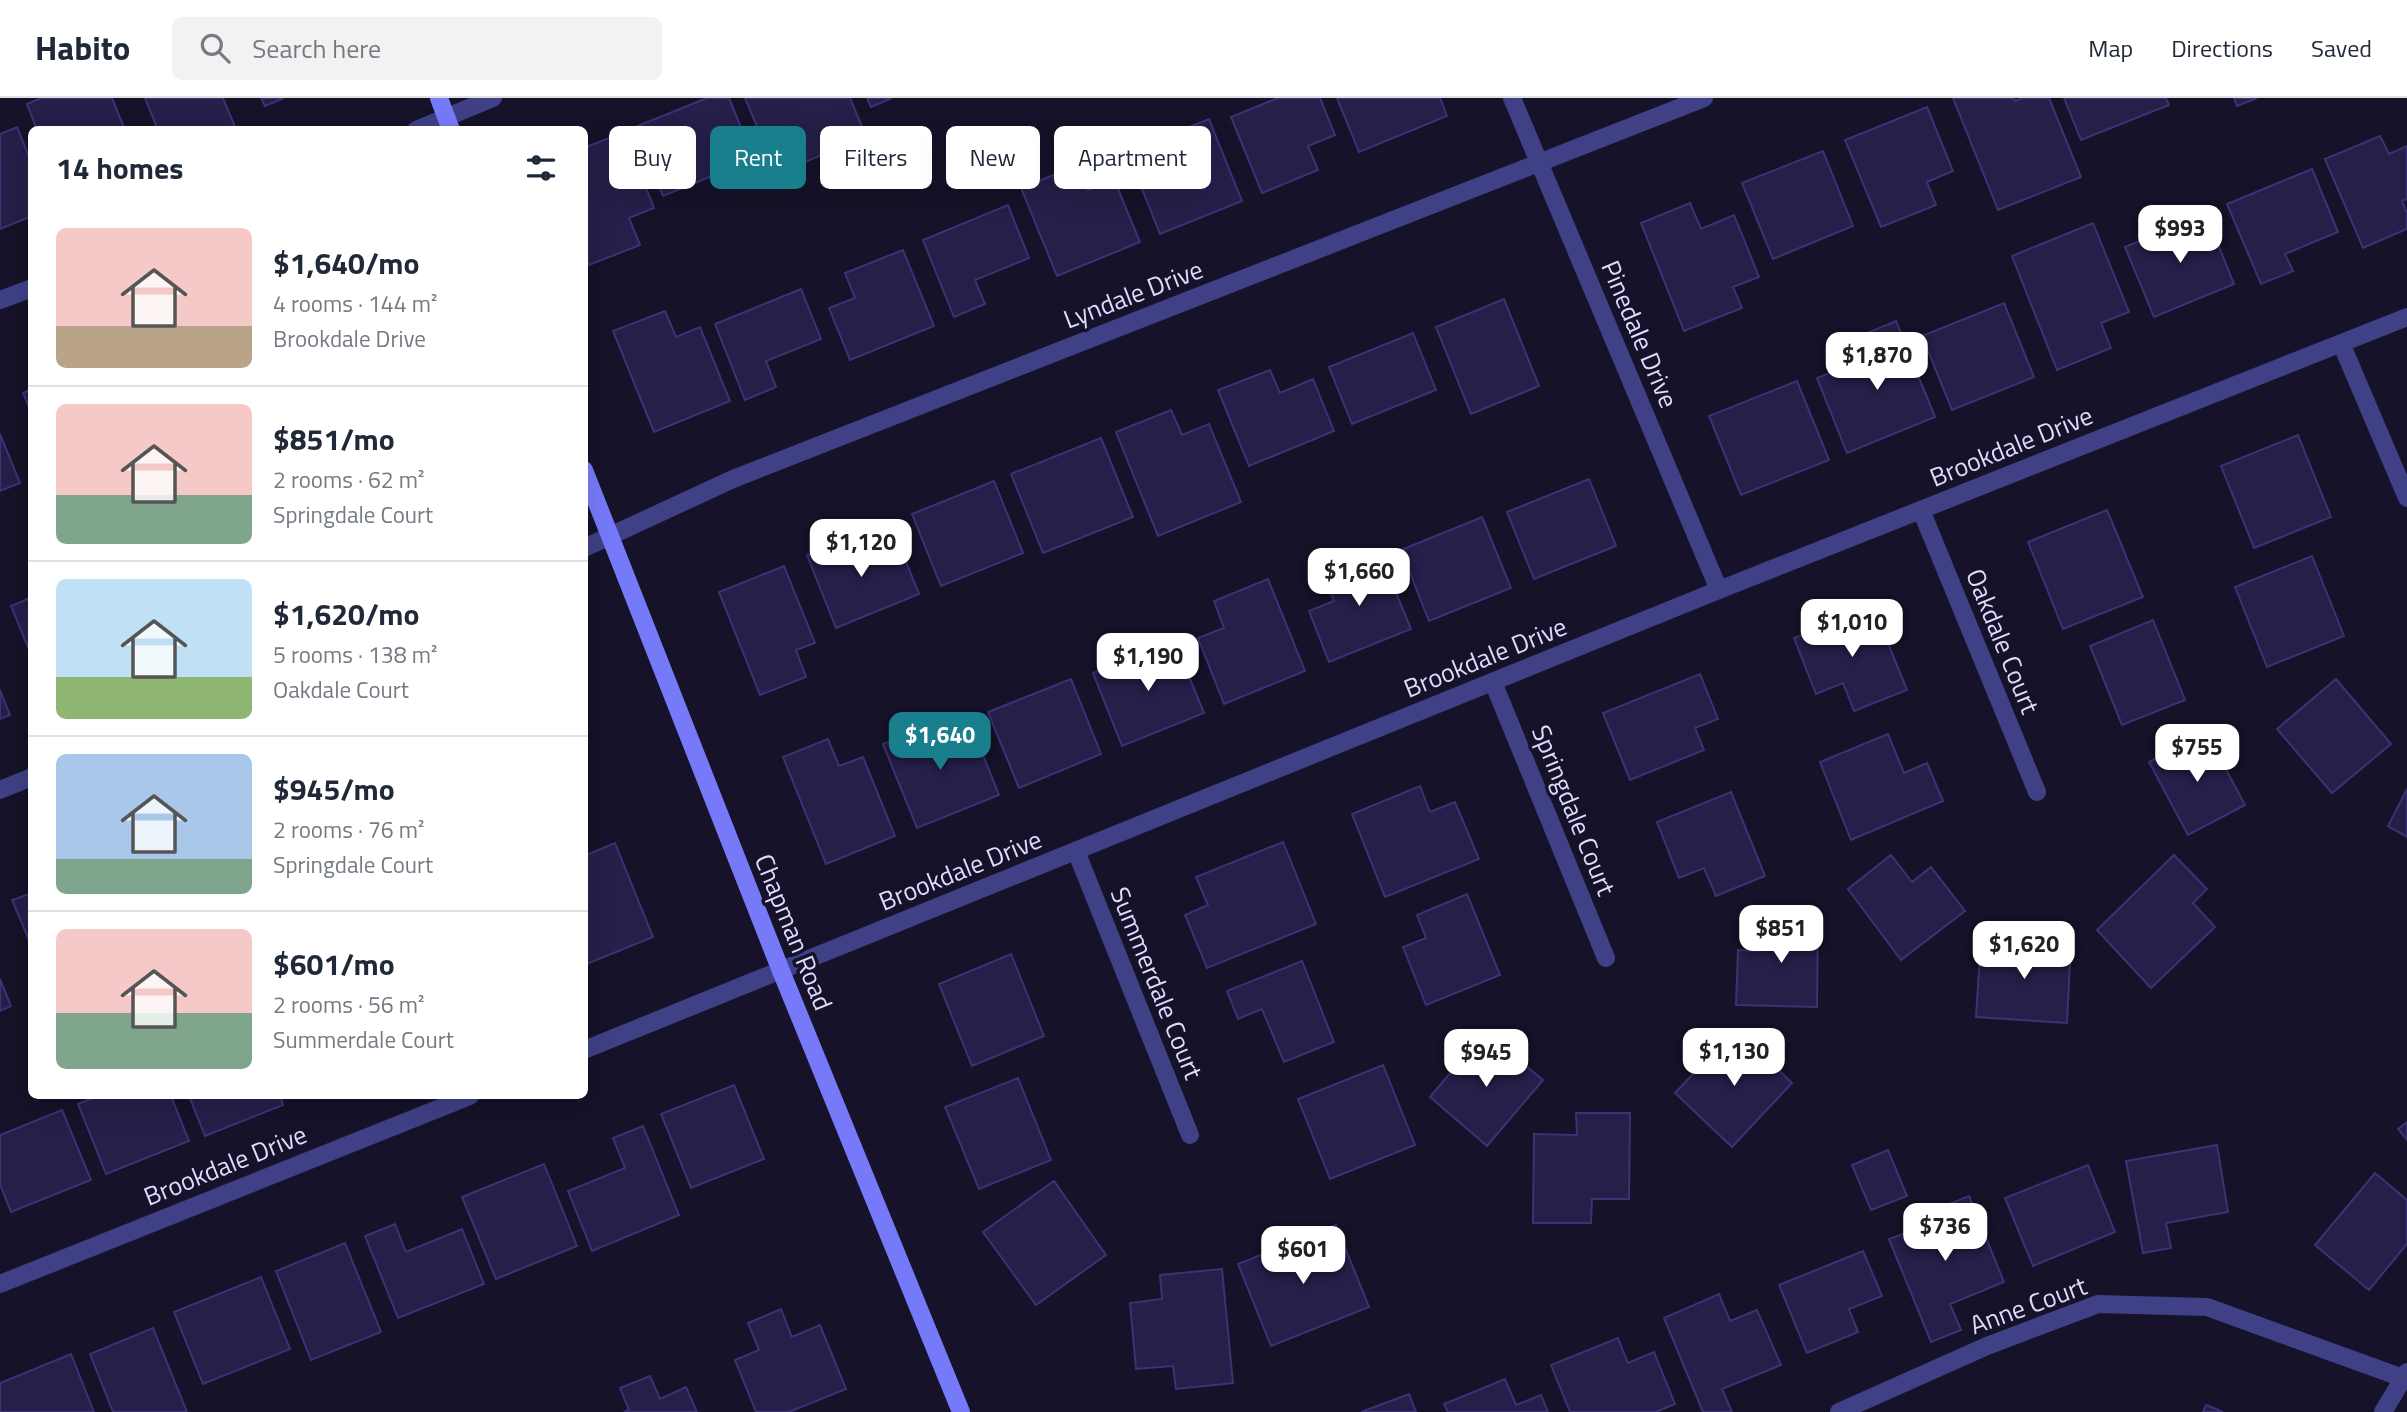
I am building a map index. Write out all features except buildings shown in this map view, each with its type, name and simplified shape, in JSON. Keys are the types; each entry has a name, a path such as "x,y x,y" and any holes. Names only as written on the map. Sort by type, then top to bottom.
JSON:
{"street":[{"path":"439,98 449,123 493,98"},
{"name":"Pinedale Drive","path":"1512,98 1719,590"},
{"name":"Lyndale Drive","path":"588,547 733,479 1704,98"},
{"path":"0,300 28,290"},
{"name":"Brookdale Drive","path":"588,1048 1719,590 2407,317"},
{"path":"2341,343 2407,498"},
{"name":"Chapman Road","path":"588,480 781,971 961,1412"},
{"name":"Oakdale Court","path":"1921,510 2037,793"},
{"name":"Springdale Court","path":"1493,682 1606,958"},
{"path":"0,790 28,780"},
{"name":"Summerdale Court","path":"1076,851 1190,1135"},
{"name":"Brookdale Drive","path":"0,1284 462,1099"},
{"name":"Anne Court","path":"1839,1412 1987,1346 2098,1304 2207,1307 2405,1375"},
{"path":"2383,1412 2405,1375"}]}
